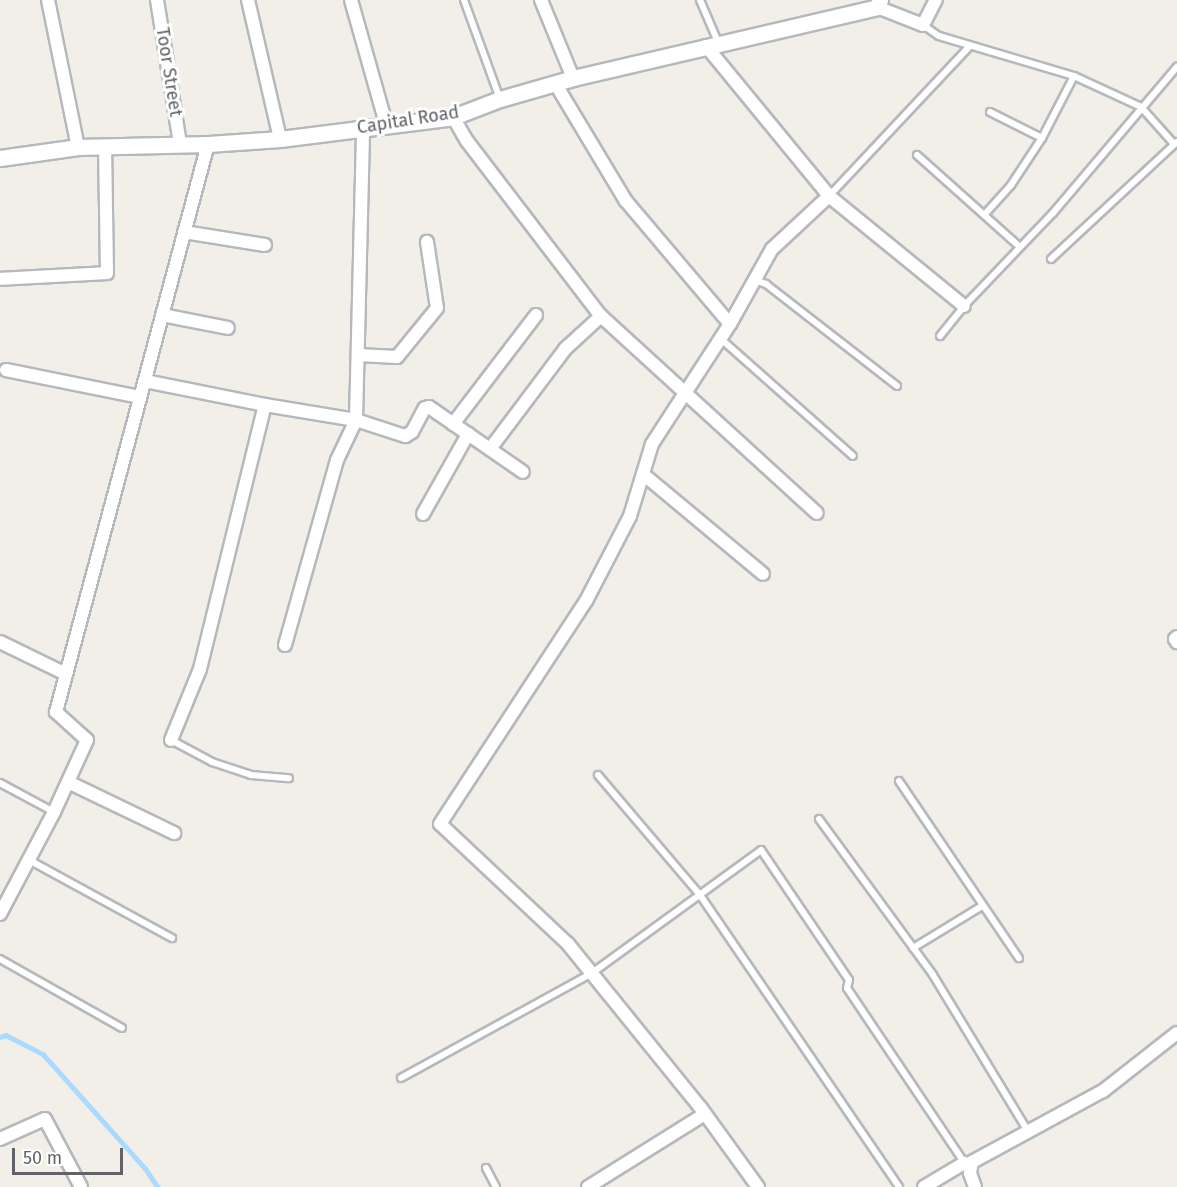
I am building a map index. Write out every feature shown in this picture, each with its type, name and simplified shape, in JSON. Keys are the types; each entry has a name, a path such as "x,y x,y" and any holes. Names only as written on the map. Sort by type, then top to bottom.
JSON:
{"street":[{"path":"48,0 78,147"},
{"name":"Toor Street","path":"157,0 180,144"},
{"path":"248,0 280,139"},
{"path":"351,0 386,124"},
{"path":"541,0 573,78"},
{"path":"879,3 923,25 936,0"},
{"name":"Capital Road","path":"0,158 78,147 208,144 280,139 453,117 500,99 573,78 879,3"},
{"path":"712,44 829,196 964,306"},
{"path":"555,83 626,201 730,324"},
{"path":"453,117 467,141 601,316 817,513"},
{"path":"285,645 337,460 356,420 363,128"},
{"path":"1,910 54,812 87,740 56,712 208,144"},
{"path":"0,279 107,273 105,146"},
{"path":"758,1187 705,1114 568,944 440,824 586,601 630,516 652,444 730,324 772,249 829,196"},
{"path":"184,232 265,246"},
{"path":"358,355 397,357 437,308 427,242"},
{"path":"162,315 228,328"},
{"path":"453,424 536,315"},
{"path":"490,449 565,350 601,316"},
{"path":"6,370 140,397"},
{"path":"145,381 356,420 405,436 412,432 425,408 429,407 523,472"},
{"path":"171,740 200,669 265,405"},
{"path":"423,514 468,434"},
{"path":"643,474 763,574"},
{"path":"0,642 66,674"},
{"path":"68,782 174,833"},
{"path":"975,1187 970,1173 972,1162 1103,1091 1177,1033"},
{"path":"588,1187 705,1114"},
{"path":"0,1140 45,1119 81,1187"},
{"path":"924,1187 964,1163"}],"lane":[{"path":"464,0 500,99"},
{"path":"700,0 712,44"},
{"path":"923,25 939,36 1074,76 1140,107 1176,143 1051,259"},
{"path":"829,196 970,46"},
{"path":"940,336 964,306 1053,213 1140,107 1177,67"},
{"path":"985,214 1011,185 1042,138 1074,76"},
{"path":"990,112 1042,138"},
{"path":"917,155 1020,247"},
{"path":"754,280 766,284 897,386"},
{"path":"720,339 854,456"},
{"path":"171,740 212,762 251,776 289,778"},
{"path":"598,775 700,895 899,1187"},
{"path":"899,780 1019,958"},
{"path":"0,783 54,812"},
{"path":"819,819 933,975 1028,1132"},
{"path":"401,1078 592,973 761,850 849,980 847,988 964,1163"},
{"path":"29,860 172,938"},
{"path":"913,948 982,906"},
{"path":"0,959 122,1028"},
{"path":"486,1168 496,1187"}],"waterway":[{"path":"0,1037 6,1035 43,1054 145,1168 158,1187"}]}
